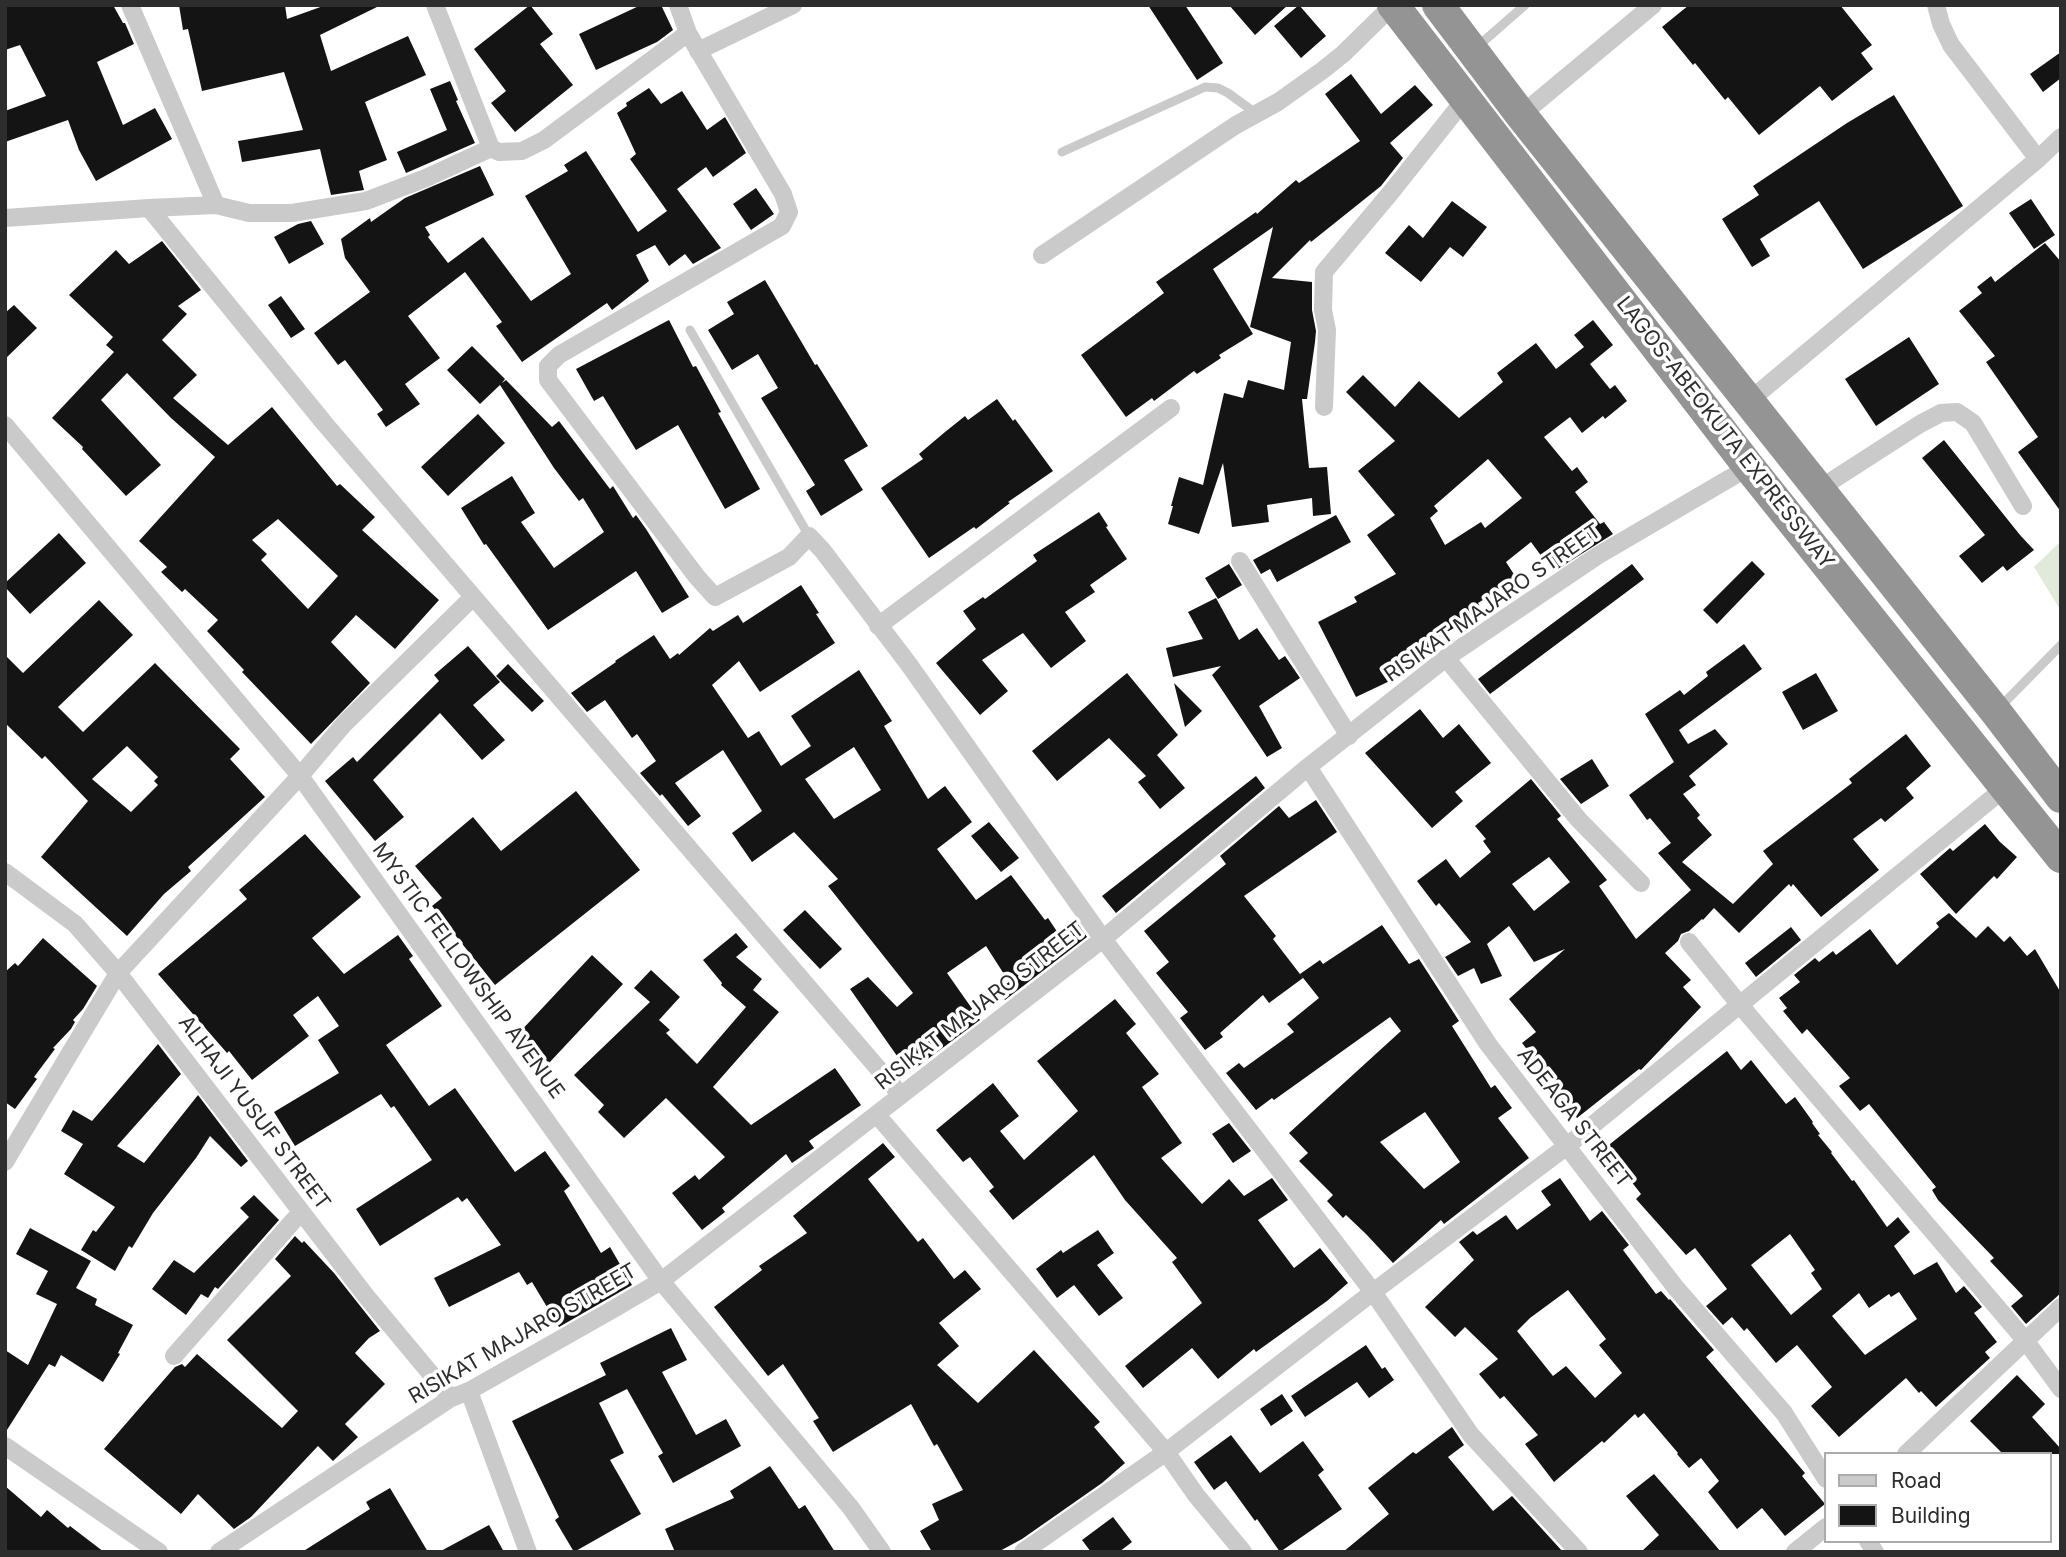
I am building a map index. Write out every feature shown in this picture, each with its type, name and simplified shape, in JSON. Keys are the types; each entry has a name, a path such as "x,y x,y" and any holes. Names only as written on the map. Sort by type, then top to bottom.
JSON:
{"highway":[{"name":"LAGOS-ABEOKUTA EXPRESSWAY","path":"1393,5 1749,467 2061,857"},
{"name":"LAGOS-ABEOKUTA EXPRESSWAY","path":"1438,5 1521,115 2061,797"}],"street":[{"path":"130,5 216,205"},
{"path":"435,5 491,148 499,152 522,151 544,140 688,33"},
{"path":"678,5 688,33 783,194 789,212 782,226 559,355 548,366 548,380 715,597 789,557 809,536 823,551 910,666 1103,939 1373,1292 1471,1435 1579,1552"},
{"path":"698,51 793,5"},
{"path":"1042,255 1236,125 1278,102 1343,54 1393,5"},
{"path":"1521,115 1653,5"},
{"path":"1936,5 1951,45 2038,159"},
{"path":"1324,407 1327,330 1323,310 1324,272 1465,99"},
{"path":"1749,401 2061,138"},
{"path":"5,218 216,205 249,213 292,213 366,201 426,178 491,148"},
{"path":"149,208 325,424 900,1094"},
{"path":"878,626 1171,408"},
{"path":"1819,489 1930,419 1941,413 1957,411 1973,423 2023,506"},
{"name":"MYSTIC FELLOWSHIP AVENUE","path":"5,425 300,776 661,1280 851,1508 882,1552"},
{"name":"RISIKAT MAJARO STREET","path":"219,1552 451,1398 469,1391 661,1280 1103,939 1308,767 1446,658 1597,556 1749,467"},
{"path":"1240,561 1349,736"},
{"path":"5,1161 118,973 300,776 344,724 472,597"},
{"path":"1446,658 1579,820 1641,883"},
{"name":"ADEAGA STREET","path":"1308,767 1488,1044 1676,1288 1784,1413 1825,1477"},
{"path":"1023,1552 1166,1452 1567,1146 2006,787"},
{"name":"ALHAJI YUSUF STREET","path":"5,872 75,924 118,973 366,1297 451,1398"},
{"path":"1689,942 2025,1340 2061,1389"},
{"path":"877,1115 1166,1452 1196,1496 1243,1552"},
{"path":"174,1356 301,1212"},
{"path":"1908,1452 2061,1307"},
{"path":"469,1391 528,1552"},
{"path":"5,1446 159,1552"},
{"path":"1795,1552 1825,1528"}],"lane":[{"path":"1473,51 1525,5"},
{"path":"1062,152 1205,87 1218,88 1228,93 1257,114"},
{"path":"690,330 809,536"},
{"path":"1996,712 2061,645"}],"green space":[{"path":"2061,541 2061,611 2034,567"}],"building":[{"path":"5,5 113,5 134,44 97,62 123,125 155,108 172,139 96,181 79,150 68,120 5,142 5,111 46,96 20,45 5,50"},
{"path":"179,5 285,5 287,19 326,5 381,5 320,35 331,71 408,36 426,75 365,102 387,160 359,171 364,190 331,195 320,149 242,162 238,141 303,130 284,72 202,91 188,29 183,30"},
{"path":"530,5 553,34 540,44 573,85 515,132 491,103 506,91 474,49"},
{"path":"641,5 661,5 673,30 657,42 596,70 579,34"},
{"path":"1148,5 1185,5 1223,63 1197,80"},
{"path":"1229,5 1288,5 1255,35"},
{"path":"1299,5 1326,36 1301,58 1274,26"},
{"path":"1689,5 1840,5 1872,45 1861,53 1873,69 1832,101 1820,86 1759,135 1728,97 1725,100 1695,63 1693,65 1662,27"},
{"path":"2061,52 2061,78 2043,92 2030,74"},
{"path":"1351,74 1381,114 1415,85 1433,105 1390,143 1403,158 1381,186 1311,242 1310,240 1272,278 1312,282 1312,310 1316,331 1307,399 1302,399 1309,468 1327,467 1331,514 1313,516 1312,498 1267,505 1269,522 1232,527 1223,463 1199,534 1168,524 1179,477 1203,485 1224,393 1243,398 1248,380 1284,390 1291,342 1250,327 1273,227 1213,269 1253,334 1219,355 1221,358 1197,374 1194,371 1154,401 1152,398 1126,417 1081,355 1164,293 1156,282 1256,212 1257,214 1296,180 1299,183 1360,141 1325,94"},
{"path":"450,81 475,143 406,173 397,152 447,130 430,89"},
{"path":"649,88 661,104 682,91 707,130 725,117 746,153 713,177 706,167 677,189 721,248 693,264 685,254 669,266 655,245 636,255 649,281 612,310 607,303 522,362 496,326 502,322 465,272 408,316 440,358 405,384 420,404 386,427 377,414 383,410 345,360 338,365 314,333 370,292 345,258 341,239 405,198 480,166 494,195 425,227 430,235 428,237 448,263 483,237 531,301 571,274 525,196 568,171 564,165 586,151 638,232 667,211 630,159 636,154 617,113 627,106 626,103"},
{"path":"1894,95 1963,206 1863,269 1819,201 1760,239 1770,256 1752,267 1722,219 1759,195 1753,186"},
{"path":"756,188 774,214 751,230 733,204"},
{"path":"2031,199 2055,235 2034,249 2009,213"},
{"path":"1452,201 1487,227 1463,257 1450,247 1421,282 1385,253 1409,225 1423,238"},
{"path":"311,221 324,244 289,264 274,237 298,224"},
{"path":"162,241 201,290 178,306 187,314 162,340 197,375 173,398 228,445 272,407 337,486 340,484 375,517 362,530 439,600 395,649 356,615 331,642 370,683 311,744 207,631 218,620 185,589 182,592 161,572 167,567 139,541 215,457 171,418 127,373 101,400 161,465 126,496 83,447 52,418 114,352 106,345 113,337 69,295 116,250 129,264","holes":["278,519 338,576 308,609 261,560 267,554 252,540"]},
{"path":"2045,243 2061,262 2061,512 2018,452 2038,437 1986,362 1995,356 1959,311 1982,293 1977,287 1991,276 1995,282"},
{"path":"765,280 815,365 817,364 868,446 844,460 863,490 821,516 806,491 815,485 761,398 778,388 758,354 732,370 708,330 734,314 727,302"},
{"path":"281,296 305,329 291,338 268,305"},
{"path":"14,305 37,328 5,359 5,313"},
{"path":"669,320 693,367 696,366 721,412 718,413 760,489 725,509 678,425 636,450 603,396 594,401 576,369"},
{"path":"1593,320 1613,345 1590,364 1610,389 1615,385 1627,401 1582,433 1570,417 1544,437 1572,471 1577,467 1588,482 1575,492 1600,524 1604,522 1613,534 1553,572 1531,542 1506,562 1517,579 1478,603 1483,612 1436,638 1439,642 1389,669 1394,679 1356,697 1318,622 1357,602 1354,597 1396,574 1367,535 1395,515 1358,471 1395,441 1346,392 1363,375 1395,407 1419,381 1459,418 1503,382 1497,373 1536,343 1556,369 1584,347 1574,335","holes":["1488,459 1522,498 1485,528 1481,522 1445,545 1430,518 1438,511 1434,506"]},
{"path":"1909,337 1939,384 1876,426 1845,379"},
{"path":"472,346 505,379 502,383 506,380 552,427 559,421 610,489 613,486 633,518 636,515 689,597 662,613 636,571 548,630 486,544 484,545 461,508 512,476 535,513 521,522 554,568 604,532 583,498 579,501 554,468 500,385 480,404 447,370"},
{"path":"997,399 1053,471 1008,502 1010,503 976,529 974,527 929,558 881,488 923,459 919,454 965,416 968,420"},
{"path":"478,414 505,443 448,496 421,467"},
{"path":"1944,440 2034,550 2007,571 2003,566 1982,583 1959,556 1985,535 1922,458"},
{"path":"1099,512 1127,559 1090,585 1095,592 1065,612 1086,641 1051,668 1023,633 982,660 1008,691 980,715 936,663 976,629 963,611 983,597 985,599 1037,561 1033,555"},
{"path":"1336,515 1351,542 1277,582 1270,569 1261,574 1253,560"},
{"path":"59,533 86,563 30,614 5,587 5,583"},
{"path":"1752,561 1765,574 1717,624 1703,610"},
{"path":"1229,564 1242,585 1218,599 1205,578"},
{"path":"1632,564 1644,579 1490,694 1478,679"},
{"path":"801,585 835,643 760,692 739,661 712,685 748,738 759,731 781,766 811,746 791,716 859,670 892,721 884,726 928,799 945,786 972,822 937,849 976,900 1011,875 1058,933 1075,920 1087,937 1005,1000 998,990 1009,982 986,946 947,973 980,1020 909,1073 850,989 868,977 897,1007 913,993 828,886 838,879 794,832 752,862 732,833 762,811 723,750 675,783 701,816 688,826 662,794 660,796 640,773 656,761 637,734 632,738 605,700 587,712 571,693 654,635 670,659 678,653 679,655 710,628 713,631 738,615 743,623","holes":["854,747 881,790 834,819 805,779"]},
{"path":"1216,598 1239,640 1257,628 1279,660 1285,656 1300,678 1259,706 1282,748 1267,757 1212,675 1221,666 1173,677 1166,648 1203,639 1188,612"},
{"path":"99,600 133,635 58,707 83,732 155,663 240,749 230,759 265,797 188,867 191,871 164,894 127,936 41,857 88,801 45,756 42,759 5,723 5,655 23,673","holes":["127,746 158,777 154,781 158,785 131,812 92,779"]},
{"path":"1744,644 1762,669 1679,730 1688,744 1715,729 1728,744 1689,776 1696,785 1683,794 1700,815 1697,818 1712,835 1682,862 1733,904 1773,864 1763,851 1852,783 1849,779 1906,734 1931,766 1906,788 1914,798 1885,822 1881,818 1853,839 1879,870 1821,917 1793,884 1791,887 1789,884 1739,933 1714,908 1703,920 1681,934 1678,941 1665,953 1691,980 1683,987 1701,1007 1641,1070 1577,1118 1565,1102 1567,1100 1522,1043 1536,1032 1509,999 1565,949 1534,962 1509,926 1487,944 1502,976 1481,984 1474,968 1458,976 1445,957 1471,942 1439,903 1436,906 1417,881 1446,859 1460,878 1491,852 1483,841 1486,839 1475,826 1531,779 1561,816 1557,819 1607,880 1599,886 1636,939 1691,890 1658,853 1671,843 1650,818 1647,820 1629,795 1674,762 1645,714 1680,690 1684,695 1708,676 1706,672","holes":["1549,857 1570,882 1534,911 1512,884"]},
{"path":"468,646 500,682 473,705 505,740 482,760 440,713 373,780 404,817 375,841 325,781 353,757 357,762 439,681 434,675"},
{"path":"508,664 544,701 532,712 496,676"},
{"path":"1127,673 1178,735 1157,755 1185,788 1160,809 1138,782 1146,776 1109,738 1057,781 1032,751"},
{"path":"1816,673 1838,711 1803,730 1782,692"},
{"path":"1174,683 1202,711 1185,727"},
{"path":"1420,709 1443,738 1459,724 1491,763 1455,792 1463,801 1432,828 1365,753"},
{"path":"1592,759 1609,786 1581,804 1560,779"},
{"path":"1256,776 1265,788 1116,913 1102,896"},
{"path":"576,791 640,870 495,985 432,906 442,898 415,866 473,817 501,851"},
{"path":"1316,800 1337,832 1244,896 1276,936 1273,939 1303,978 1269,1003 1263,995 1220,1033 1223,1037 1205,1050 1180,1018 1188,1012 1156,973 1169,962 1144,931 1226,864 1220,856 1279,806 1289,818"},
{"path":"989,822 1019,858 1001,872 971,836"},
{"path":"1985,824 2017,857 1997,879 1994,876 1956,914 1920,874 1950,848 1953,851"},
{"path":"305,834 361,897 312,938 344,974 398,935 413,956 409,959 442,1006 386,1045 429,1106 455,1088 515,1172 545,1151 570,1186 564,1191 601,1253 610,1247 632,1285 559,1327 532,1282 527,1285 519,1272 449,1307 434,1278 501,1245 467,1198 462,1202 458,1197 380,1246 356,1209 432,1160 394,1106 391,1108 381,1094 295,1146 274,1112 339,1073 318,1040 339,1026 318,996 293,1015 309,1036 252,1080 158,974 247,899 239,890"},
{"path":"805,910 842,949 820,969 783,930"},
{"path":"1949,913 1976,938 1988,926 2004,942 2010,936 2027,956 2035,949 2061,993 2061,1293 2026,1324 2011,1306 2023,1296 1990,1261 1994,1258 1938,1200 1932,1190 1936,1187 1869,1104 1860,1111 1839,1086 1850,1078 1807,1029 1802,1034 1783,1011 1787,1008 1779,998 1800,982 1794,975 1815,958 1819,962 1833,951 1836,955 1870,929 1897,965 1939,927 1936,923"},
{"path":"1382,925 1409,964 1419,959 1459,1021 1452,1026 1491,1088 1495,1085 1512,1108 1498,1118 1529,1158 1444,1224 1441,1220 1393,1263 1346,1215 1343,1218 1327,1201 1333,1195 1299,1161 1308,1153 1289,1133 1401,1031 1390,1017 1256,1110 1226,1073 1239,1063 1244,1068 1294,1032 1287,1024 1319,998 1300,974 1320,960 1323,964","holes":["1425,1112 1460,1162 1424,1189 1380,1142"]},
{"path":"1791,927 1801,940 1756,977 1745,963"},
{"path":"736,933 748,947 736,957 762,979 753,990 779,1012 713,1087 751,1125 835,1068 861,1105 809,1141 814,1148 792,1163 786,1154 722,1208 725,1212 702,1230 672,1193 695,1175 699,1180 725,1157 666,1098 624,1138 598,1112 604,1105 574,1075 650,1002 634,988 651,970 680,997 659,1020 670,1030 666,1033 697,1064 746,1007 721,985 703,960"},
{"path":"43,938 97,986 73,1020 75,1022 71,1029 53,1048 55,1049 34,1077 37,1079 15,1109 5,1102 5,972 15,963 18,966"},
{"path":"592,955 623,984 549,1063 518,1034"},
{"path":"1115,999 1136,1024 1126,1033 1159,1074 1142,1087 1182,1143 1161,1158 1202,1204 1229,1179 1244,1196 1272,1178 1288,1200 1258,1220 1294,1268 1320,1248 1348,1283 1256,1352 1254,1349 1218,1379 1192,1348 1143,1388 1125,1366 1202,1303 1172,1262 1177,1258 1125,1200 1094,1155 1013,1220 989,1191 994,1187 970,1157 963,1162 936,1130 993,1083 1019,1116 1000,1131 1024,1160 1078,1111 1037,1061"},
{"path":"158,1044 181,1074 117,1146 144,1163 198,1095 248,1161 241,1167 210,1136 153,1213 132,1248 129,1246 115,1271 81,1250 93,1230 96,1232 115,1207 64,1174 83,1144 61,1131 73,1110 92,1121"},
{"path":"1727,1051 1741,1070 1751,1060 1786,1104 1795,1097 1813,1122 1820,1134 1818,1135 1887,1227 1898,1217 1910,1232 1894,1246 1914,1275 1937,1262 1956,1293 1964,1286 1982,1307 1974,1313 1997,1342 1985,1352 1990,1358 1936,1407 1906,1378 1839,1437 1811,1406 1832,1387 1797,1345 1776,1363 1747,1328 1744,1331 1732,1317 1723,1325 1706,1306 1727,1289 1695,1248 1686,1255 1636,1199 1641,1194 1605,1148","holes":["1790,1234 1815,1270 1811,1273 1822,1289 1791,1315 1751,1265","1899,1292 1917,1319 1865,1355 1832,1316 1859,1293 1869,1308 1889,1294 1891,1297"]},
{"path":"1229,1123 1251,1151 1233,1163 1212,1134"},
{"path":"883,1143 895,1157 868,1179 918,1242 923,1238 954,1279 965,1270 981,1289 939,1323 959,1346 937,1365 978,1403 1034,1350 1100,1422 1094,1427 1125,1463 1102,1483 1022,1539 998,1552 932,1552 920,1531 939,1520 932,1504 963,1490 911,1404 833,1452 813,1421 819,1418 783,1364 768,1376 714,1307 762,1270 759,1266 807,1233 793,1216"},
{"path":"1560,1178 1590,1221 1602,1211 1629,1245 1623,1250 1656,1294 1661,1291 1670,1299 1714,1350 1706,1357 1805,1473 1802,1476 1825,1504 1785,1536 1762,1508 1737,1529 1708,1492 1719,1481 1701,1458 1689,1468 1644,1413 1638,1418 1635,1414 1604,1443 1602,1441 1554,1482 1525,1444 1538,1435 1504,1396 1500,1399 1479,1374 1498,1359 1465,1327 1455,1337 1425,1307 1474,1260 1459,1242 1473,1231 1477,1235 1506,1215 1517,1230 1551,1205 1541,1191","holes":["1568,1290 1606,1339 1599,1345 1622,1373 1595,1398 1566,1366 1553,1376 1517,1331"]},
{"path":"254,1195 279,1220 218,1289 215,1287 208,1298 201,1294 186,1315 152,1289 174,1260 194,1273 249,1217 240,1208"},
{"path":"30,1228 91,1261 76,1288 97,1299 95,1305 133,1325 103,1382 61,1355 55,1367 49,1364 5,1433 5,1350 28,1365 57,1304 36,1294 48,1271 16,1254"},
{"path":"1098,1230 1114,1253 1097,1265 1123,1298 1099,1316 1074,1285 1057,1298 1036,1269 1061,1250 1063,1253"},
{"path":"295,1236 302,1243 304,1241 334,1273 380,1331 355,1353 385,1384 345,1424 358,1437 333,1461 318,1446 251,1517 234,1529 198,1494 181,1514 104,1449 175,1367 182,1364 185,1367 197,1354 282,1428 298,1411 227,1340 291,1276 275,1259"},
{"path":"671,1328 687,1360 662,1372 696,1435 726,1419 741,1446 673,1483 658,1456 663,1453 627,1389 599,1403 624,1453 610,1460 641,1514 574,1552 555,1520 559,1517 512,1421 606,1375 600,1363"},
{"path":"1366,1345 1382,1369 1385,1367 1394,1380 1369,1398 1357,1382 1305,1417 1291,1396"},
{"path":"2017,1375 2045,1404 2032,1417 2061,1449 2061,1454 2001,1452 1970,1421"},
{"path":"1282,1394 1293,1411 1271,1426 1260,1409"},
{"path":"1452,1427 1464,1445 1448,1457 1493,1511 1512,1496 1563,1552 1343,1552 1389,1514 1368,1488 1413,1452 1416,1454"},
{"path":"1231,1435 1260,1473 1303,1441 1324,1470 1318,1475 1342,1509 1280,1552 1226,1481 1214,1490 1194,1462"},
{"path":"770,1466 799,1509 805,1505 835,1552 675,1552 665,1529 734,1498 730,1491"},
{"path":"1654,1474 1721,1552 1641,1552 1659,1535 1626,1496"},
{"path":"5,1486 41,1517 47,1510 104,1552 5,1552"},
{"path":"390,1488 428,1552 302,1552 370,1509 366,1502"},
{"path":"1113,1517 1132,1542 1119,1552 1091,1552 1082,1540"},
{"path":"489,1525 504,1552 439,1552"}]}
